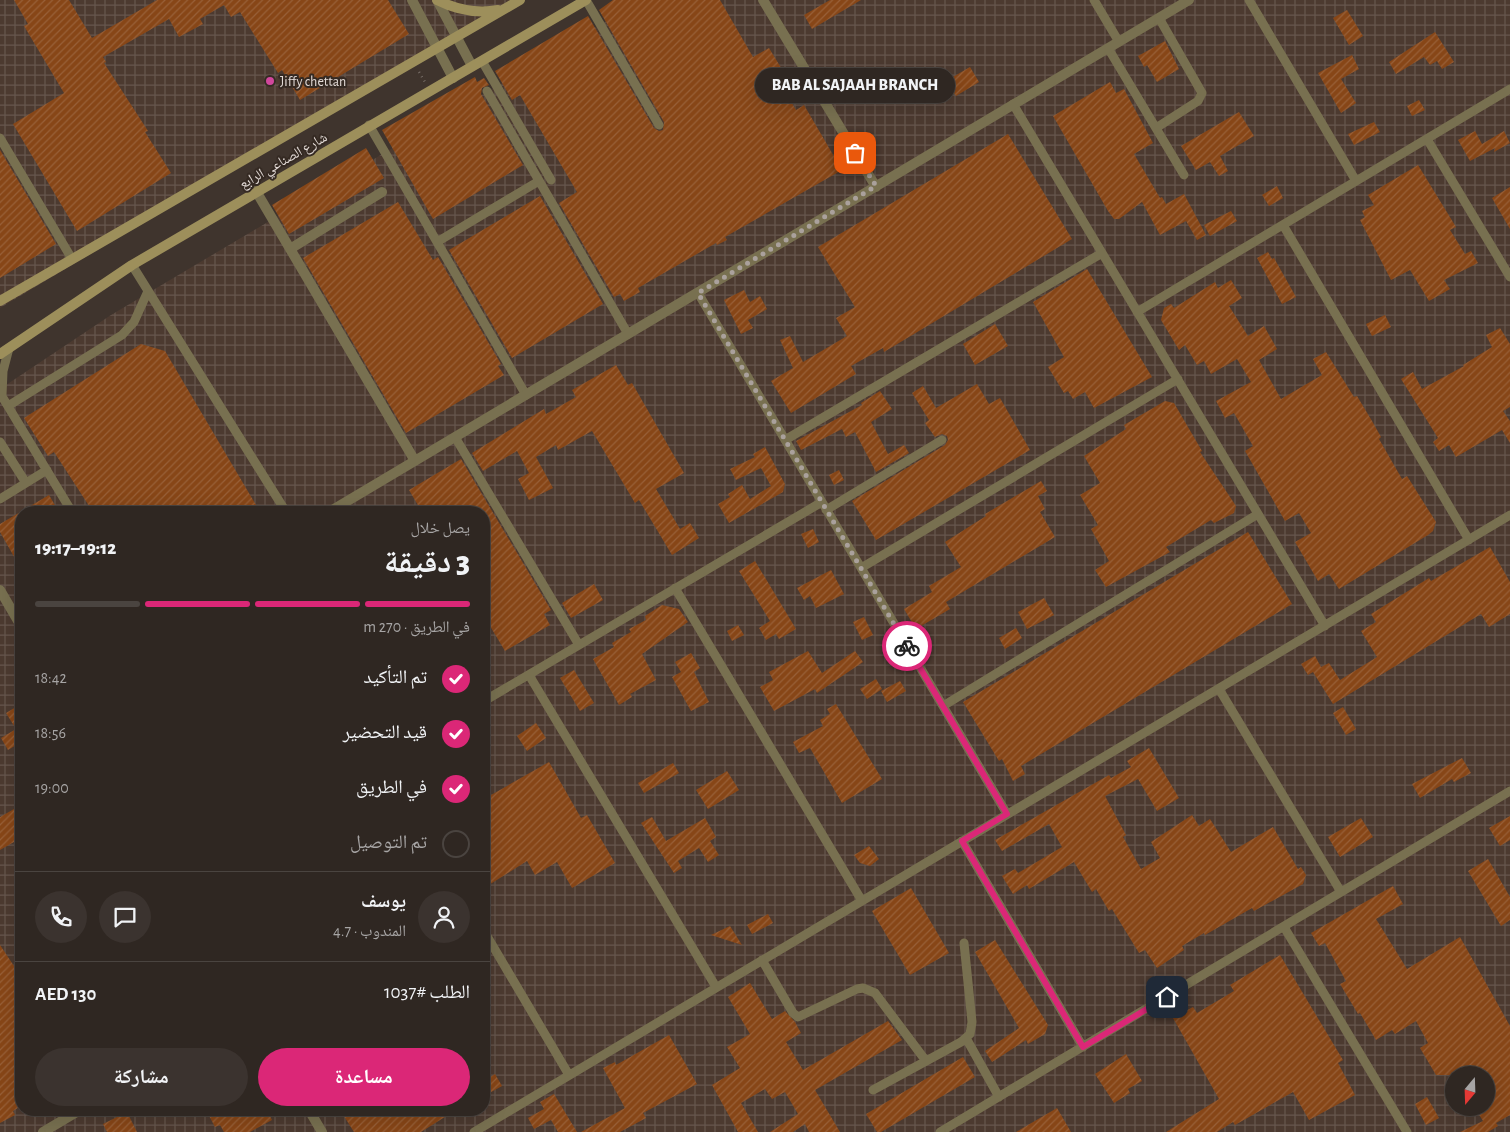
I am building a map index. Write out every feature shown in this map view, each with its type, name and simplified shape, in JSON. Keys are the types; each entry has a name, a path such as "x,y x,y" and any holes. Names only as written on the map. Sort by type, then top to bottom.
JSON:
{"main road":[{"path":"437,0 453,8 471,12 506,8"},
{"name":"شارع الصناعي الرابع","path":"0,301 520,0"},
{"name":"شارع الصناعي الرابع","path":"0,354 132,265 586,0"}],"street":[{"path":"412,0 452,78"},
{"path":"437,0 472,66"},
{"path":"764,0 876,186"},
{"path":"339,506 1189,0"},
{"path":"256,191 415,461"},
{"path":"290,249 382,192"},
{"path":"0,590 15,616"},
{"path":"43,1132 70,1116"},
{"path":"313,1116 322,1132"}],"lane":[{"path":"586,0 659,126"},
{"path":"1094,0 1119,42"},
{"path":"1249,0 1356,181"},
{"path":"1156,128 1198,101 1202,93 1159,18"},
{"path":"1108,48 1184,175"},
{"path":"482,61 551,180"},
{"path":"1138,312 1510,89"},
{"path":"487,91 628,334"},
{"path":"1014,104 1325,626"},
{"path":"370,125 526,395"},
{"path":"0,138 72,259"},
{"path":"1427,139 1510,278"},
{"path":"437,242 539,181"},
{"path":"1283,225 1469,540"},
{"path":"785,440 1102,253"},
{"path":"132,265 282,506"},
{"path":"8,406 122,335 134,322 148,290"},
{"path":"698,293 1007,814"},
{"path":"9,348 3,371 1,394 68,506"},
{"path":"861,568 1178,380"},
{"path":"455,437 579,645"},
{"path":"490,697 675,588 942,440"},
{"path":"0,442 26,483"},
{"path":"0,499 46,470"},
{"path":"943,706 1258,514"},
{"path":"474,1132 1510,515"},
{"path":"675,588 862,901"},
{"path":"529,674 716,988"},
{"path":"1219,689 1341,892"},
{"path":"940,1132 1510,792"},
{"path":"962,841 1083,1047"},
{"path":"1284,926 1407,1132"},
{"path":"490,941 569,1075"},
{"path":"873,1090 970,1034 972,1022 964,943"},
{"path":"762,960 793,1012 798,1017 856,989 863,988 875,993 926,1061"},
{"path":"966,1038 999,1097"}],"path":[{"path":"414,62 429,91"}],"shaded area":[{"path":"0,0 515,0 0,308"},
{"path":"642,0 1510,0 1510,1132 0,1132 0,389 111,315"}],"building":[{"path":"14,0 69,0 92,38 157,0 388,0 409,34 300,100 282,70 278,73 240,12 231,17 224,5 200,19 203,24 179,37 169,19 103,57 106,62 104,63 148,131 145,132 171,173 77,231 13,124 64,93 24,26 28,24"},
{"path":"613,0 720,0 753,57 769,48 783,71 780,72 785,81 780,83 796,110 804,105 842,170 725,237 727,240 717,245 716,243 638,288 640,292 624,301 620,294 614,297 559,203 577,192 520,95 512,100 495,71 588,16 654,128 659,131 663,130 664,122 599,10"},
{"path":"830,0 861,0 812,29 804,15"},
{"path":"1347,10 1363,36 1349,45 1333,18"},
{"path":"1435,32 1454,62 1442,69 1437,61 1430,65 1424,57 1396,74 1389,62"},
{"path":"1165,41 1179,69 1157,82 1147,65 1144,67 1138,56"},
{"path":"1352,55 1359,69 1341,79 1356,103 1341,113 1318,73"},
{"path":"970,67 979,82 956,96 946,81"},
{"path":"475,77 477,82 484,78 489,85 482,88 481,94 523,165 433,219 382,130"},
{"path":"1110,82 1116,93 1124,89 1153,143 1134,154 1160,198 1162,197 1166,204 1184,194 1206,235 1197,240 1186,221 1160,235 1142,202 1119,219 1114,219 1108,211 1053,116"},
{"path":"1419,100 1425,110 1412,116 1407,106"},
{"path":"1239,112 1254,136 1220,156 1228,171 1219,176 1210,162 1196,170 1181,146"},
{"path":"1374,122 1380,132 1354,145 1348,134"},
{"path":"1475,131 1482,144 1504,131 1510,143 1494,152 1495,148 1470,161 1458,140"},
{"path":"1008,134 1072,239 884,352 883,348 851,366 856,374 791,413 771,381 793,368 780,340 790,336 803,362 847,336 836,318 855,307 818,247"},
{"path":"366,148 384,178 289,234 272,205"},
{"path":"0,150 56,244 0,278"},
{"path":"1418,165 1456,227 1450,230 1465,254 1471,251 1478,263 1444,280 1450,289 1429,301 1410,270 1391,280 1360,220 1365,217 1362,211 1374,205 1368,195"},
{"path":"1277,186 1283,198 1269,206 1262,195"},
{"path":"1510,187 1510,229 1492,198"},
{"path":"540,196 603,304 512,358 449,250"},
{"path":"398,202 433,260 438,257 501,364 498,366 504,375 406,433 303,258"},
{"path":"1231,211 1237,221 1210,236 1204,225"},
{"path":"1268,252 1272,259 1274,258 1296,297 1282,304 1257,258"},
{"path":"1087,269 1152,377 1094,408 1085,392 1073,399 1068,391 1064,393 1048,367 1064,357 1033,302"},
{"path":"1231,280 1242,298 1229,306 1248,336 1264,326 1277,349 1259,360 1281,399 1322,375 1313,359 1326,352 1354,397 1357,396 1372,421 1381,437 1379,439 1402,479 1407,476 1436,522 1433,531 1428,535 1339,589 1329,574 1318,581 1295,542 1311,533 1299,513 1285,521 1245,451 1253,446 1234,413 1225,418 1216,401 1251,382 1237,359 1211,374 1204,361 1197,365 1185,345 1179,350 1161,320 1164,308 1171,304 1174,308 1215,282 1218,288"},
{"path":"744,290 750,302 760,296 767,309 748,320 753,328 741,334 724,300"},
{"path":"1385,315 1391,327 1372,336 1366,324"},
{"path":"995,324 1008,346 975,365 963,344"},
{"path":"1500,328 1510,344 1510,407 1503,411 1510,421 1510,443 1502,430 1456,457 1449,445 1439,451 1433,442 1438,438 1401,379 1413,372 1422,389 1464,366 1492,347 1486,335"},
{"path":"141,344 165,351 256,505 89,506 54,452 48,456 24,418"},
{"path":"616,365 628,385 632,383 684,473 656,489 680,529 690,523 699,538 672,555 639,500 635,503 592,431 558,450 556,445 536,457 553,488 529,500 518,479 529,473 517,451 483,471 472,453 544,409 546,414 576,397 572,390"},
{"path":"977,384 989,404 1000,398 1030,450 876,540 852,501 945,445 948,440 947,436 942,434 935,437 925,423 929,420 912,393 923,386 936,408"},
{"path":"880,391 892,409 871,422 888,454 904,445 909,453 876,472 855,432 846,437 842,429 801,450 796,441 862,405 861,403"},
{"path":"1165,401 1174,403 1202,451 1200,452 1236,506 1234,513 1214,523 1211,520 1166,547 1170,552 1106,587 1095,570 1109,561 1091,529 1098,525 1080,495 1100,483 1084,456 1126,429 1124,425"},
{"path":"765,447 785,484 783,492 729,523 718,504 730,497 728,494 742,485 750,499 771,486 761,468 736,480 730,469 755,457 753,454"},
{"path":"461,459 489,506 418,506 409,490"},
{"path":"839,470 844,480 834,485 829,475"},
{"path":"1041,481 1047,491 1038,496 1045,509 1040,512 1055,537 946,602 950,609 916,629 904,609 932,592 929,586 961,567 945,542 986,516 985,514"},
{"path":"49,495 55,506 30,506"},
{"path":"490,508 551,610 544,614 550,625 505,651 490,626"},
{"path":"15,515 15,558 0,532 0,524"},
{"path":"813,529 819,542 808,548 801,534"},
{"path":"1248,532 1292,604 1021,766 1025,774 1013,781 1002,759 999,761 963,702"},
{"path":"1490,547 1510,582 1510,614 1489,627 1481,614 1333,704 1313,672 1308,675 1301,664 1315,656 1321,667 1329,663 1340,680 1377,657 1361,631 1376,622 1371,614 1429,578 1431,581"},
{"path":"755,561 796,629 779,639 776,634 766,640 759,628 770,621 739,571"},
{"path":"831,570 844,594 816,608 810,596 804,600 797,588"},
{"path":"594,584 603,600 571,618 562,603"},
{"path":"1044,598 1054,615 1027,629 1018,612"},
{"path":"662,605 679,609 688,622 642,654 656,680 630,694 632,697 619,705 593,659 614,647 612,643 631,632 629,629 646,620 645,616"},
{"path":"864,617 873,635 862,640 853,622"},
{"path":"738,625 744,635 732,641 727,631"},
{"path":"1016,628 1022,638 1005,649 999,638"},
{"path":"808,651 822,673 855,651 863,662 817,693 815,689 774,711 760,687 773,680 769,672"},
{"path":"691,653 700,668 694,672 709,702 691,711 672,677 681,672 675,662"},
{"path":"574,670 594,703 580,711 560,678"},
{"path":"876,679 882,689 867,699 860,689"},
{"path":"900,681 906,691 887,702 881,691"},
{"path":"836,704 882,779 842,803 810,748 799,753 793,742 823,726 820,720 830,714 827,709"},
{"path":"1343,707 1356,729 1346,735 1333,713"},
{"path":"15,708 15,727 6,713"},
{"path":"536,723 546,738 527,751 517,736"},
{"path":"15,730 15,746 8,750 1,738"},
{"path":"1149,748 1179,798 1157,811 1138,779 1105,796 1126,835 1123,837 1141,869 1160,858 1151,842 1192,815 1199,826 1210,819 1231,852 1273,827 1298,869 1301,867 1306,875 1303,884 1254,911 1252,908 1205,935 1204,933 1182,946 1184,950 1157,968 1145,950 1139,953 1112,909 1109,911 1096,889 1092,892 1074,862 1029,889 1027,885 1013,894 1002,876 1015,869 1018,873 1062,847 1049,824 1002,851 995,840 1109,775 1111,778 1131,767 1127,761"},
{"path":"1462,758 1471,773 1454,782 1452,779 1420,798 1412,784"},
{"path":"549,762 581,818 587,815 615,863 572,888 557,862 535,875 527,861 490,884 490,796"},
{"path":"673,763 679,773 644,793 638,783"},
{"path":"727,771 739,790 708,809 696,790"},
{"path":"15,808 15,841 0,850 0,817"},
{"path":"1510,816 1510,840 1500,846 1489,828"},
{"path":"652,817 666,841 705,818 716,837 710,841 719,855 708,862 699,848 678,861 682,868 674,873 641,823"},
{"path":"1361,818 1373,837 1340,857 1328,837"},
{"path":"869,846 879,859 870,866 860,863 854,855"},
{"path":"1488,859 1510,897 1510,920 1501,926 1468,871"},
{"path":"1393,886 1403,904 1376,919 1407,969 1460,937 1510,1026 1510,1115 1496,1123 1498,1126 1488,1132 1460,1132 1483,1121 1480,1116 1495,1116 1495,1066 1445,1066 1445,1075 1436,1075 1420,1048 1428,1043 1416,1021 1395,1034 1392,1030 1376,1040 1340,984 1346,981 1325,943 1319,946 1311,933"},
{"path":"911,888 949,953 910,975 872,911"},
{"path":"768,914 773,923 752,934 747,925"},
{"path":"730,926 742,945 711,935"},
{"path":"995,940 1048,1025 1045,1034 1028,1044 1026,1040 992,1062 985,1051 1019,1028 975,952"},
{"path":"0,945 15,968 15,1110 13,1111 15,1115 0,1123"},
{"path":"1280,955 1343,1060 1338,1063 1355,1095 1309,1120 1293,1092 1235,1125 1233,1122 1217,1132 1166,1132 1219,1099 1173,1018 1193,1007 1197,1013 1234,991 1230,985"},
{"path":"750,983 772,1019 785,1011 795,1022 801,1033 786,1042 803,1070 888,1021 902,1040 815,1090 840,1132 809,1132 805,1124 793,1132 770,1132 798,1114 785,1092 772,1099 765,1089 741,1103 758,1132 738,1132 712,1085 740,1068 727,1047 750,1034 728,997"},
{"path":"669,1035 697,1084 643,1113 646,1118 620,1132 581,1132 625,1108 603,1068 615,1062 616,1065"},
{"path":"1126,1054 1142,1081 1128,1089 1130,1093 1114,1103 1095,1074"},
{"path":"963,1057 975,1077 881,1132 877,1132 866,1114"},
{"path":"495,1074 502,1086 490,1093 490,1077"},
{"path":"554,1094 577,1132 558,1132 551,1120 534,1129 528,1118 544,1109 540,1102"},
{"path":"1427,1097 1439,1118 1426,1125 1415,1104"},
{"path":"1057,1108 1071,1132 1016,1132"},
{"path":"119,1116 129,1116 137,1132 107,1132 103,1124"},
{"path":"209,1116 270,1116 272,1120 250,1132 224,1132 220,1125 215,1127"},
{"path":"344,1116 446,1116 421,1132 354,1132"}],"way so far":[{"path":"855,153 876,186 698,293 907,646"}],"place":[{"name":"Jiffy chettan","path":"270,81"},
{"name":"BAB AL SAJAAH BRANCH","path":"855,153"}],"route":[{"path":"907,646 1007,814 962,841 1083,1047 1167,997"}]}
